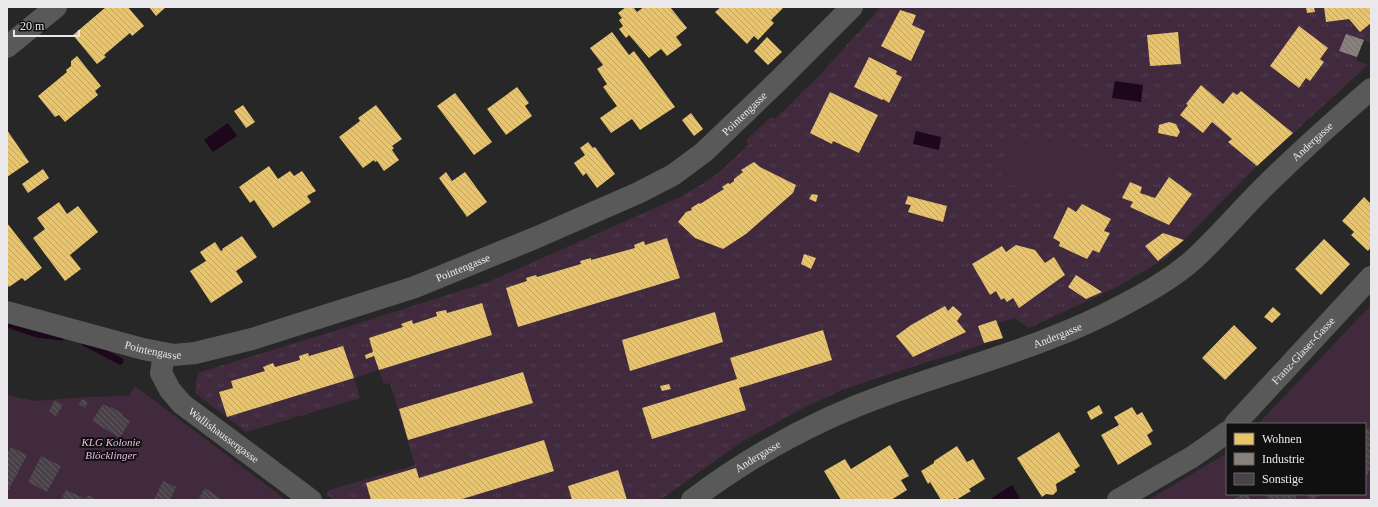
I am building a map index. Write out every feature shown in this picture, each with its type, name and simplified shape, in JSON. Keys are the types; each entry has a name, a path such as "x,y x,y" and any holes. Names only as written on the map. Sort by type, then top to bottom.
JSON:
{"street":[{"path":"7,47 56,7"},
{"name":"Pointengasse","path":"7,312 164,354 174,355 195,353 252,339 415,287 521,244 638,193 673,175 704,152 852,7"},
{"name":"Andergasse","path":"692,500 740,466 774,445 821,421 889,393 1065,332 1092,321 1126,304 1192,261 1266,185 1371,89"},
{"name":"Franz-Glaser-Gasse","path":"1236,423 1371,277"},
{"name":"Wallishaussergasse","path":"164,354 161,373 170,390 182,404 311,500"},
{"path":"1118,500 1192,457 1226,433"}],"green space":[{"path":"881,7 1371,7 1371,43 1364,40 1356,60 1368,65 1257,166 1166,258 1117,287 1029,328 1014,318 998,323 1003,338 842,390 807,406 743,441 660,500 334,500 326,494 329,490 415,465 390,383 384,384 379,370 354,378 360,398 246,432 195,393 198,373 488,282 680,197 709,180 726,166 749,144 746,140 771,117 775,119 820,75"},
{"path":"1007,134 1118,151 1110,200 1000,183"},
{"path":"1371,305 1371,500 1148,500 1226,454 1226,495 1366,495 1366,423 1259,423"},
{"name":"KLG Kolonie Blöcklinger","path":"135,386 286,500 7,500 7,395 35,401 85,397 129,396"}],"shaded area":[{"path":"1115,81 1143,85 1141,102 1112,98"},
{"path":"228,123 237,136 213,152 204,140"},
{"path":"916,131 941,137 939,150 913,144"},
{"path":"1012,485 1020,498 1016,500 993,500 992,498"}],"building: Wohnen":[{"path":"106,7 128,7 144,26 132,36 130,33 104,55 106,57 97,64 73,35"},
{"path":"149,7 166,7 156,16"},
{"path":"626,7 633,7 637,12 644,7 670,7 687,28 676,37 682,45 667,56 661,49 649,58 629,35 626,38 619,29 623,26 619,20 622,18 618,13"},
{"path":"721,7 784,7 771,20 774,23 758,40 754,36 747,44 715,12"},
{"path":"1306,7 1314,7 1315,12 1307,13"},
{"path":"1324,7 1371,7 1371,23 1360,32 1349,19 1326,22"},
{"path":"900,10 916,15 912,25 925,31 911,61 881,46"},
{"path":"1299,26 1328,48 1320,59 1324,62 1310,81 1306,78 1299,88 1270,66"},
{"path":"612,32 629,55 634,51 675,107 640,130 632,119 611,133 600,118 617,106 603,87 607,84 597,69 603,65 590,48"},
{"path":"1178,32 1181,64 1150,66 1147,35"},
{"path":"767,37 782,52 768,65 754,51"},
{"path":"77,56 101,86 95,91 98,95 65,122 59,115 55,117 38,96 67,72 66,70 71,66 71,61"},
{"path":"869,57 897,71 896,74 902,77 889,103 854,87"},
{"path":"1201,85 1223,104 1233,92 1237,95 1241,91 1293,133 1257,166 1228,142 1232,139 1212,122 1203,133 1180,115 1188,105 1186,104"},
{"path":"517,87 529,103 525,106 532,116 506,135 487,109"},
{"path":"830,92 878,115 859,153 833,141 832,144 810,133"},
{"path":"455,93 492,142 474,155 437,106"},
{"path":"243,105 255,122 246,128 234,111"},
{"path":"376,105 402,139 392,146 394,148 392,150 399,160 384,171 377,161 375,162 374,160 363,168 339,137 360,121 358,118"},
{"path":"691,113 703,129 694,136 682,120"},
{"path":"1169,122 1176,124 1180,132 1177,137 1158,133 1159,125"},
{"path":"7,130 29,162 7,177"},
{"path":"588,142 593,148 595,147 615,174 597,188 586,173 583,176 574,163 585,155 580,148"},
{"path":"754,162 760,167 796,185 793,193 746,234 723,249 695,238 678,222 686,212 692,210 691,208 724,189 722,187 734,181 734,179 743,172 741,170"},
{"path":"269,166 278,179 290,171 294,176 302,171 316,191 307,196 311,202 273,228 254,200 250,203 239,187"},
{"path":"43,169 49,178 28,193 22,184"},
{"path":"446,172 452,181 465,172 487,202 467,217 439,178"},
{"path":"1169,177 1192,194 1169,225 1130,207 1133,202 1122,198 1130,182 1142,187 1140,193 1155,198"},
{"path":"812,194 818,195 816,202 809,199"},
{"path":"908,196 947,206 943,222 908,212 911,205 905,204"},
{"path":"1364,197 1371,204 1371,247 1368,251 1351,235 1354,232 1342,221"},
{"path":"59,202 67,214 78,206 98,232 70,255 81,269 65,281 33,238 45,229 37,218"},
{"path":"1082,204 1111,219 1104,231 1110,233 1099,253 1093,250 1087,259 1059,246 1060,242 1053,238 1068,207 1076,212"},
{"path":"7,223 42,268 25,281 22,278 9,287 7,284"},
{"path":"1163,233 1184,240 1158,261 1145,246"},
{"path":"242,236 257,257 236,271 243,282 211,303 190,271 206,261 200,252 215,242 221,251"},
{"path":"667,238 680,278 518,327 506,288 527,281 526,278 536,275 537,277 581,264 580,261 591,258 591,260 635,248 634,245 644,241 645,245"},
{"path":"1324,239 1350,264 1321,295 1295,269"},
{"path":"1016,245 1035,250 1045,263 1054,257 1065,275 1019,308 1013,298 1007,302 1004,298 1001,300 996,291 990,295 972,264 1002,246 1006,252"},
{"path":"804,254 816,258 811,269 801,264"},
{"path":"1076,275 1102,292 1086,299 1068,287"},
{"path":"482,303 492,335 379,370 374,356 366,359 365,355 373,352 369,338 403,327 401,324 412,320 413,324 437,316 436,312 446,310 447,313"},
{"path":"945,306 948,311 953,306 962,314 957,321 966,332 913,357 896,336 911,325"},
{"path":"1273,307 1281,314 1272,323 1264,317"},
{"path":"715,312 723,342 630,371 622,340"},
{"path":"996,320 1003,338 984,343 978,326"},
{"path":"1234,325 1257,348 1225,380 1202,358"},
{"path":"823,330 832,360 739,388 746,410 652,439 642,408 737,379 730,358"},
{"path":"343,346 354,378 227,417 219,392 233,388 231,381 265,371 263,367 273,363 275,367 300,360 299,356 308,353 309,356"},
{"path":"523,372 533,403 408,440 399,409"},
{"path":"669,384 671,389 662,391 660,386"},
{"path":"1099,405 1103,413 1091,420 1087,412"},
{"path":"1132,407 1137,415 1142,412 1153,431 1147,435 1152,444 1118,465 1101,435 1119,425 1114,417"},
{"path":"1059,432 1080,466 1074,470 1076,472 1056,484 1057,491 1053,495 1046,494 1042,497 1017,458"},
{"path":"544,440 554,471 459,500 371,500 366,483 416,468 419,478"},
{"path":"890,445 909,476 901,480 907,490 891,500 841,500 824,471 845,459 851,469"},
{"path":"957,446 967,462 973,459 985,479 969,489 971,491 956,500 955,498 952,500 941,500 930,482 928,484 921,471"},
{"path":"618,470 627,500 572,500 568,486"}],"building: Industrie":[{"path":"1346,34 1364,40 1357,57 1339,51"}],"building: Sonstige":[{"path":"82,399 88,402 85,408 79,404"},
{"path":"55,400 63,405 56,416 49,411"},
{"path":"103,404 123,414 122,416 130,421 120,438 92,421"},
{"path":"1370,428 1371,429 1371,467 1367,475 1366,474 1366,430"},
{"path":"11,447 27,455 9,489 7,488 7,454"},
{"path":"41,456 61,466 47,492 28,482"},
{"path":"163,481 176,487 170,500 154,500"},
{"path":"205,488 221,499 221,500 198,500"},
{"path":"66,490 86,499 88,495 98,500 61,500"},
{"path":"1241,495 1248,495 1251,500 1232,500"},
{"path":"1266,495 1294,495 1297,500 1268,500"},
{"path":"1307,495 1320,495 1312,500 1310,500"}],"waterway":[{"path":"7,324 37,334 61,337"},
{"path":"85,343 120,361"}]}
